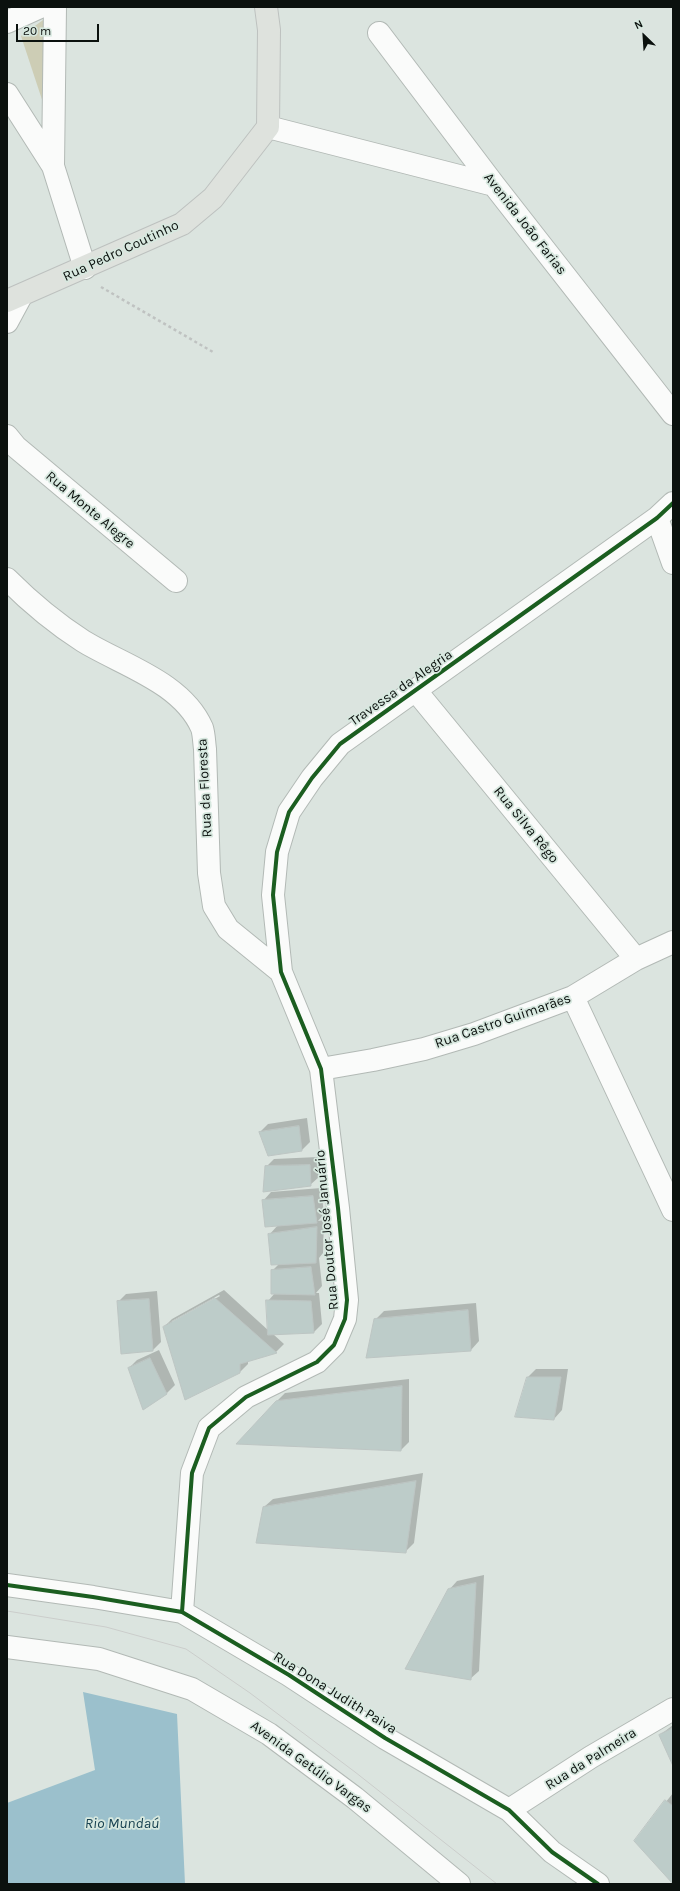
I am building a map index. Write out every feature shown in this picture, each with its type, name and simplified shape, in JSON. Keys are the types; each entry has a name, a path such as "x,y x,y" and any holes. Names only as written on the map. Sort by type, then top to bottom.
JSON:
{"main road":[{"path":"266,7 268,30 268,127"},
{"name":"Rua Pedro Coutinho","path":"14,298 91,276 182,224 213,198 268,127"}],"street":[{"path":"7,22 40,7"},
{"path":"55,7 54,166 62,198 91,276"},
{"name":"Avenida João Farias","path":"379,33 494,185 673,414"},
{"path":"7,94 54,166"},
{"path":"268,127 494,185"},
{"path":"7,322 14,298"},
{"name":"Rua Monte Alegre","path":"7,436 16,447 176,581"},
{"name":"Travessa da Alegria","path":"281,972 273,895 277,852 289,812 312,778 340,744 657,518 673,503"},
{"path":"657,518 673,564"},
{"name":"Rua da Floresta","path":"7,579 34,606 83,641 163,684 182,700 193,714 202,728 205,749 209,873 214,906 228,929 281,972"},
{"name":"Rua Silva Rêgo","path":"416,691 636,959"},
{"name":"Rua Castro Guimarães","path":"321,1069 424,1049 474,1034 573,997 636,959 673,942"},
{"name":"Rua Doutor José Januário","path":"182,1612 192,1473 209,1428 246,1397 317,1362 334,1345 345,1319 347,1300 338,1208 321,1069 281,972"},
{"path":"573,997 673,1210"},
{"name":"Rua Dona Judith Paiva","path":"7,1586 93,1597 182,1612 289,1675 385,1738 509,1810 552,1852 598,1884"},
{"name":"Avenida Getúlio Vargas","path":"7,1646 99,1659 192,1689 269,1734 355,1798 459,1884"},
{"name":"Rua da Palmeira","path":"509,1810 592,1757 673,1709"}],"path":[{"path":"91,276 108,292 213,352"}],"green space":[{"path":"50,15 54,136 21,36"}],"water":[{"name":"Rio Mundaú","path":"83,1692 177,1714 185,1884 7,1884 7,1803 95,1770"}],"building":[{"path":"299,1126 302,1151 268,1156 259,1132"},
{"path":"310,1165 311,1186 263,1192 265,1166"},
{"path":"313,1196 317,1223 265,1227 262,1200"},
{"path":"317,1227 316,1263 271,1265 268,1234"},
{"path":"311,1267 315,1295 271,1294 271,1270"},
{"path":"215,1298 277,1353 240,1364 240,1373 185,1400 163,1327"},
{"path":"149,1299 153,1351 121,1354 117,1301"},
{"path":"266,1300 311,1301 314,1333 268,1335"},
{"path":"468,1310 471,1351 366,1358 374,1319"},
{"path":"150,1358 167,1394 143,1410 128,1368"},
{"path":"527,1377 561,1377 554,1420 515,1417"},
{"path":"402,1386 401,1451 236,1444 276,1401"},
{"path":"416,1481 406,1553 256,1543 263,1507"},
{"path":"476,1583 471,1680 405,1669 448,1589"},
{"path":"673,1728 673,1766 659,1735"},
{"path":"665,1800 673,1806 673,1884 634,1841"}],"tram line":[{"path":"7,1611 106,1627 186,1649 250,1693 355,1772 497,1884"}],"cycle path":[{"path":"182,1612 192,1473 209,1428 246,1397 317,1362 334,1345 345,1319 347,1300 338,1208 321,1069 281,972 273,895 277,852 289,812 312,778 340,744 657,518 673,503"},
{"path":"7,1585 93,1597 182,1612 289,1675 385,1738 509,1810 552,1852 598,1884"}]}
